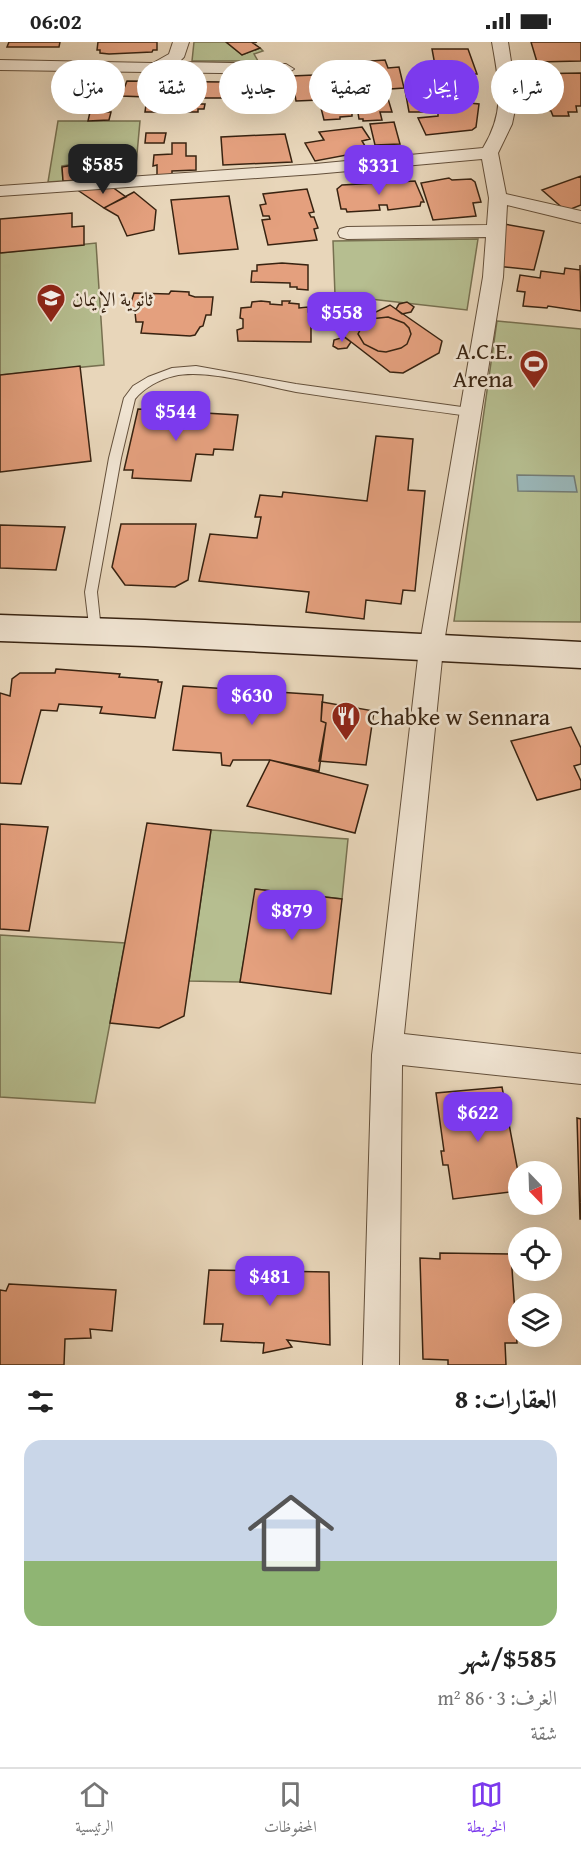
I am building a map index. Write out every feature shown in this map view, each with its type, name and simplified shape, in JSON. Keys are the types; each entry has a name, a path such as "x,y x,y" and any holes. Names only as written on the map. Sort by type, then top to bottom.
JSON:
{"street":[{"path":"172,60 176,57 181,42"},
{"path":"381,1365 388,1048 431,650 489,308 498,198 489,153 503,132 510,106 500,42"},
{"path":"0,65 137,69"},
{"path":"0,191 315,169 489,153"},
{"path":"498,198 581,218"},
{"path":"347,233 495,231"},
{"path":"0,628 95,630 431,650 581,655"},
{"path":"388,1048 581,1069"}],"lane":[{"path":"95,630 91,592 115,458 130,398 137,389 152,380 172,372 196,370 296,388 470,412"}],"green space":[{"path":"194,42 226,42 242,55 260,48 263,51 254,54 257,60 192,60"},
{"path":"58,121 140,121 135,176 120,178 109,160 122,157 118,148 90,153 91,162 62,166 63,181 48,182"},
{"path":"478,239 467,310 335,295 333,241"},
{"path":"96,243 104,365 0,375 0,253"},
{"path":"497,321 581,329 581,622 454,621"},
{"path":"211,830 348,839 342,899 256,889 240,982 189,981"},
{"path":"0,935 125,943 95,1103 0,1097"}],"water":[{"path":"517,475 574,476 577,492 518,491"}],"building":[{"path":"9,42 60,42 59,47 7,47"},
{"path":"98,42 157,42 157,50 100,53 100,50 97,50"},
{"path":"226,42 257,42 253,43 260,48 242,55"},
{"path":"531,42 581,42 581,61 536,60"},
{"path":"432,49 468,49 472,60 434,60"},
{"path":"399,67 404,88 392,89 392,68"},
{"path":"564,73 581,73 581,106 576,106 577,112 568,112 569,116 553,116 552,114 564,114"},
{"path":"309,75 309,100 297,101 297,76"},
{"path":"127,81 137,81 137,97 125,96"},
{"path":"207,82 219,82 219,98 207,98"},
{"path":"90,114 110,114 109,120 88,121"},
{"path":"322,114 352,114 352,116 340,117 340,119 324,120"},
{"path":"358,114 380,114 382,120 363,121 359,119"},
{"path":"438,114 478,114 476,127 472,130 426,135 418,118 438,116"},
{"path":"394,122 400,144 375,145 370,124"},
{"path":"362,127 370,139 362,141 368,151 315,161 305,143 324,140 319,132"},
{"path":"146,133 166,133 164,143 145,143"},
{"path":"285,134 292,162 223,165 221,137"},
{"path":"172,143 186,143 186,156 196,156 196,170 172,171 172,175 157,175 157,165 153,166 154,155 172,154"},
{"path":"118,148 122,158 109,160 120,178 63,181 62,167 91,162 89,153"},
{"path":"581,176 581,205 566,211 542,190"},
{"path":"449,178 452,180 471,179 475,182 481,202 473,203 476,216 433,220 421,183"},
{"path":"415,181 424,202 421,202 420,206 388,210 387,205 379,205 380,210 347,212 346,209 341,209 337,189 342,185"},
{"path":"108,184 126,197 104,208 76,189"},
{"path":"307,189 314,212 309,213 311,217 314,217 318,228 314,229 317,240 268,245 262,220 270,219 269,216 263,216 260,205 266,204 263,194"},
{"path":"134,192 156,210 154,230 127,236 118,216 104,208"},
{"path":"229,196 238,249 179,254 171,200"},
{"path":"72,213 72,227 84,226 84,245 0,253 0,219"},
{"path":"504,224 544,231 534,270 496,266"},
{"path":"282,263 308,265 308,290 290,287 290,283 251,282 252,271 257,271 257,265"},
{"path":"580,265 581,311 548,306 547,308 523,306 525,292 517,291 520,275 540,278 541,271 564,274 565,268 580,270"},
{"path":"171,291 189,292 189,295 195,297 213,297 211,315 206,315 203,326 195,335 141,333 143,322 136,322 135,312 128,312 134,293 169,294"},
{"path":"261,301 282,305 282,301 290,301 289,303 299,304 299,308 308,307 308,312 311,312 311,342 238,341 237,330 243,328 243,319 240,318 241,308 251,307 252,302"},
{"path":"407,302 414,307 411,312 402,314 396,309 399,304"},
{"path":"390,305 442,341 439,353 403,373 390,372 337,331"},
{"path":"388,317 404,323 409,328 411,334 407,344 386,352 364,344 358,334 364,323 370,319"},
{"path":"344,337 351,342 347,348 338,349 333,346 334,340"},
{"path":"80,366 91,461 0,472 0,375"},
{"path":"138,409 238,415 233,450 214,449 213,455 196,454 191,481 132,478 133,470 124,470"},
{"path":"376,436 413,439 408,490 425,491 415,591 403,590 401,604 366,600 364,619 306,612 309,592 199,581 210,534 257,538 261,517 255,517 260,495 282,497 283,492 367,501"},
{"path":"121,524 196,524 188,580 175,587 125,585 112,567"},
{"path":"0,525 65,527 56,570 0,568"},
{"path":"56,669 120,674 119,677 158,680 162,682 155,718 100,713 102,707 59,704 57,711 41,710 21,784 0,783 0,693 10,696 12,679 20,673 55,673"},
{"path":"183,686 323,695 321,721 326,723 319,771 270,760 233,760 230,766 222,765 221,753 173,750"},
{"name":"Chabke w Sennara","path":"322,702 374,711 366,765 319,761 326,723 321,721"},
{"path":"571,727 581,748 581,764 574,766 581,781 581,789 537,800 511,741"},
{"path":"270,760 368,785 355,833 247,806"},
{"path":"147,823 211,830 184,1016 159,1028 110,1023"},
{"path":"0,824 48,827 29,931 0,929"},
{"path":"255,889 342,899 331,994 240,982"},
{"path":"502,1087 516,1161 508,1161 508,1192 453,1199 448,1165 443,1165 441,1151 444,1151 436,1093"},
{"path":"577,1118 581,1119 581,1219 580,1219"},
{"path":"440,1253 508,1254 508,1281 513,1281 514,1293 508,1293 506,1365 448,1365 448,1360 423,1359 420,1258 440,1259"},
{"path":"209,1270 329,1272 330,1345 287,1340 292,1347 263,1353 264,1343 221,1341 223,1324 204,1324"},
{"path":"9,1284 116,1290 112,1331 90,1329 91,1338 65,1339 64,1365 0,1365 0,1290 6,1291"}],"place":[{"name":"ثانوية الإيمان","path":"51,324"},
{"name":"A.C.E. Arena","path":"534,390"},
{"name":"Chabke w Sennara","path":"346,742"}]}
